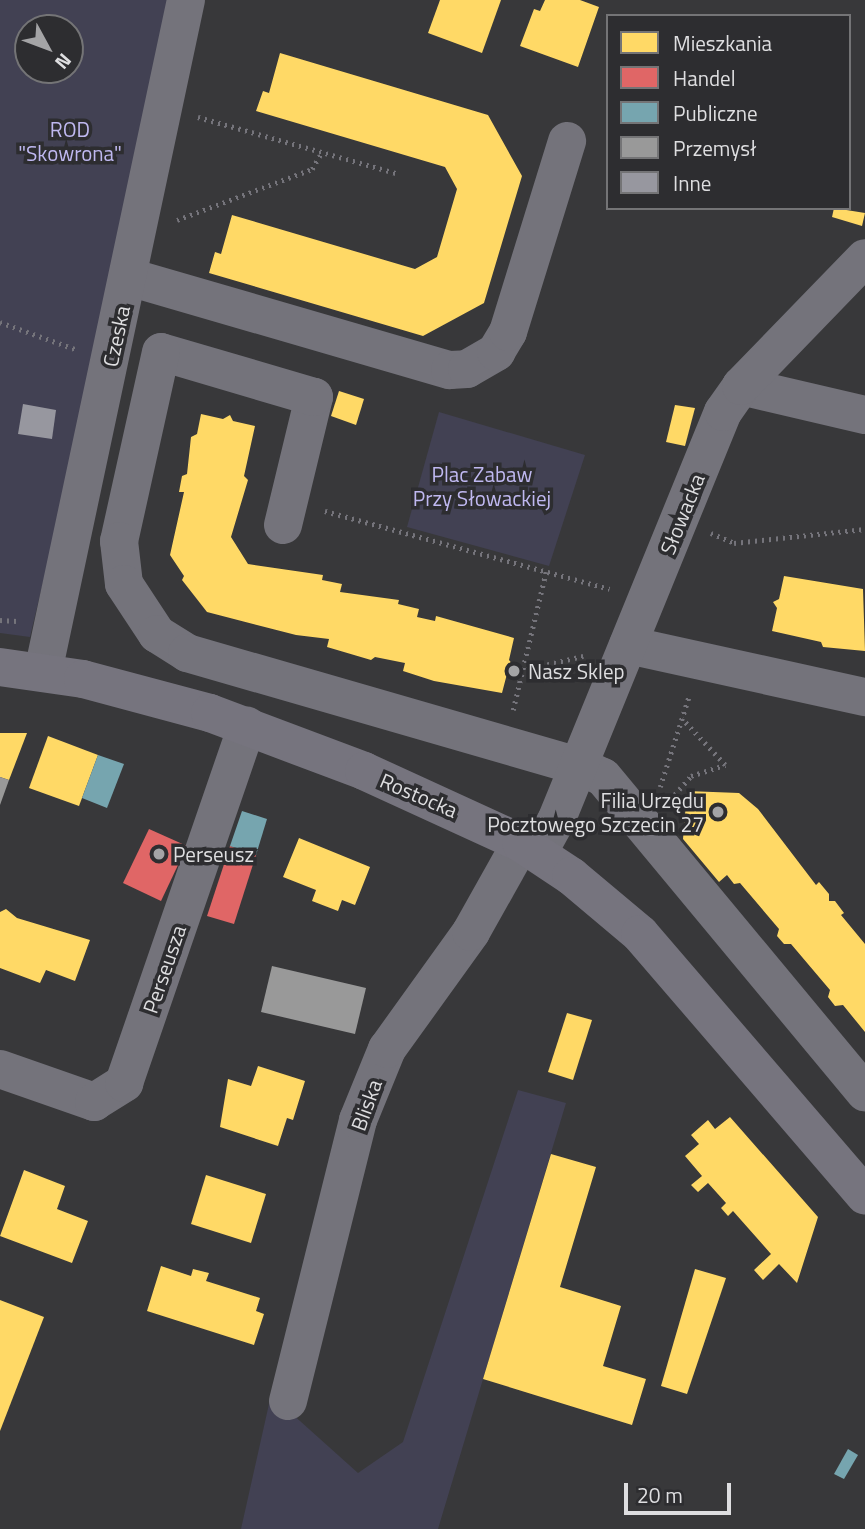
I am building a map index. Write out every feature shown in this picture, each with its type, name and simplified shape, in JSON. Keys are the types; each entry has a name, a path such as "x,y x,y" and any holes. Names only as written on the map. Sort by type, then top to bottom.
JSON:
{"street":[{"name":"Czeska","path":"43,672 43,623 129,277 186,0"},
{"path":"129,277 450,370 467,369 482,364 496,352 508,332 567,141"},
{"name":"Słowacka","path":"530,848 579,766 723,412 741,386 865,258"},
{"path":"108,353 161,352 314,397 286,514"},
{"path":"161,352 119,541 124,584 144,620 170,645 187,653 579,766 612,785 865,1093"},
{"path":"741,386 865,415"},
{"path":"628,645 865,697"},
{"name":"Rostocka","path":"0,667 43,672 125,688 247,726 442,804 530,848 640,934 865,1196"},
{"name":"Perseusza","path":"0,1069 94,1102 124,1083 247,726"},
{"name":"Bliska","path":"288,1401 358,1120 387,1049 530,848"}],"path":[{"path":"183,113 396,173"},
{"path":"172,222 312,169 322,152"},
{"path":"0,323 108,353"},
{"path":"286,514 546,572 648,600"},
{"path":"717,536 734,543 865,529"},
{"path":"507,745 520,671 546,572"},
{"path":"520,671 628,645"},
{"path":"682,719 726,765 691,776 669,802 655,801 700,662"}],"green space":[{"name":"ROD \"Skowrona\"","path":"0,0 172,0 90,385 30,637 0,633"},
{"name":"Plac Zabaw Przy Słowackiej","path":"439,412 585,455 549,566 407,527"},
{"path":"518,1090 566,1103 438,1529 241,1529 271,1395 358,1473 403,1442"}],"building: Mieszkania":[{"path":"440,0 501,0 482,53 428,33"},
{"path":"545,0 580,0 599,7 578,67 520,46 534,9 540,11"},
{"path":"280,53 488,115 522,176 484,303 423,336 209,273 215,252 221,254 232,215 415,269 437,257 457,189 445,167 256,111 263,91 269,93"},
{"path":"834,210 865,213 862,226 832,217"},
{"path":"339,391 364,399 356,425 331,416"},
{"path":"675,405 695,408 685,446 666,442"},
{"path":"201,414 223,419 230,415 233,421 255,426 244,476 248,480 231,537 248,564 323,575 322,580 342,584 340,592 399,600 398,604 419,609 417,617 435,621 436,616 514,638 509,660 514,666 508,670 502,693 434,681 403,671 405,663 375,657 371,660 327,647 329,639 296,635 207,612 182,580 184,576 170,555 184,492 179,492 182,476 187,474 191,437 197,434"},
{"path":"784,576 863,589 865,651 823,647 821,642 772,631 777,608 773,602 779,599"},
{"path":"0,733 27,733 9,780 0,777"},
{"path":"48,736 98,755 79,806 29,788"},
{"path":"687,791 739,793 758,809 816,885 819,882 829,894 829,901 835,901 844,913 841,915 865,944 865,1032 843,1005 835,1006 828,997 830,990 791,944 784,944 777,936 779,929 740,883 734,884 727,875 719,882 683,839"},
{"path":"299,838 370,867 355,905 342,900 338,911 312,901 316,890 283,877"},
{"path":"6,909 17,918 90,940 75,981 46,970 40,983 0,968 0,912"},
{"path":"567,1013 592,1020 573,1080 548,1072"},
{"path":"258,1066 305,1081 293,1120 287,1118 278,1146 220,1127 228,1079 251,1086"},
{"path":"730,1117 818,1217 797,1283 779,1264 763,1280 754,1270 771,1254 733,1211 728,1216 721,1208 726,1203 708,1183 698,1192 691,1185 702,1176 685,1156 699,1144 691,1135 708,1120 715,1129"},
{"path":"551,1154 596,1167 560,1287 621,1306 603,1366 646,1379 632,1425 483,1379"},
{"path":"24,1170 65,1186 57,1209 88,1221 72,1263 0,1236"},
{"path":"206,1175 266,1194 251,1243 191,1224"},
{"path":"161,1266 191,1276 193,1269 209,1273 206,1281 260,1298 256,1311 264,1314 254,1345 147,1311"},
{"path":"695,1269 726,1278 687,1394 661,1386"},
{"path":"0,1300 44,1317 0,1431"}],"building: Handel":[{"path":"149,829 187,846 161,901 123,883"},
{"path":"230,846 256,855 234,924 207,916"}],"building: Publiczne":[{"path":"98,755 124,764 107,808 82,798"},
{"path":"242,811 267,819 256,855 230,846"},
{"path":"848,1449 858,1455 844,1479 834,1474"}],"building: Przemysł":[{"path":"0,777 9,780 0,805"},
{"path":"272,966 366,988 355,1034 261,1012"}],"building: Inne":[{"path":"23,404 56,410 52,439 18,434"}],"place":[{"name":"Nasz Sklep","path":"514,671"},
{"name":"Filia Urzędu Pocztowego Szczecin 27","path":"718,812"},
{"name":"Perseusz","path":"159,854"}]}
